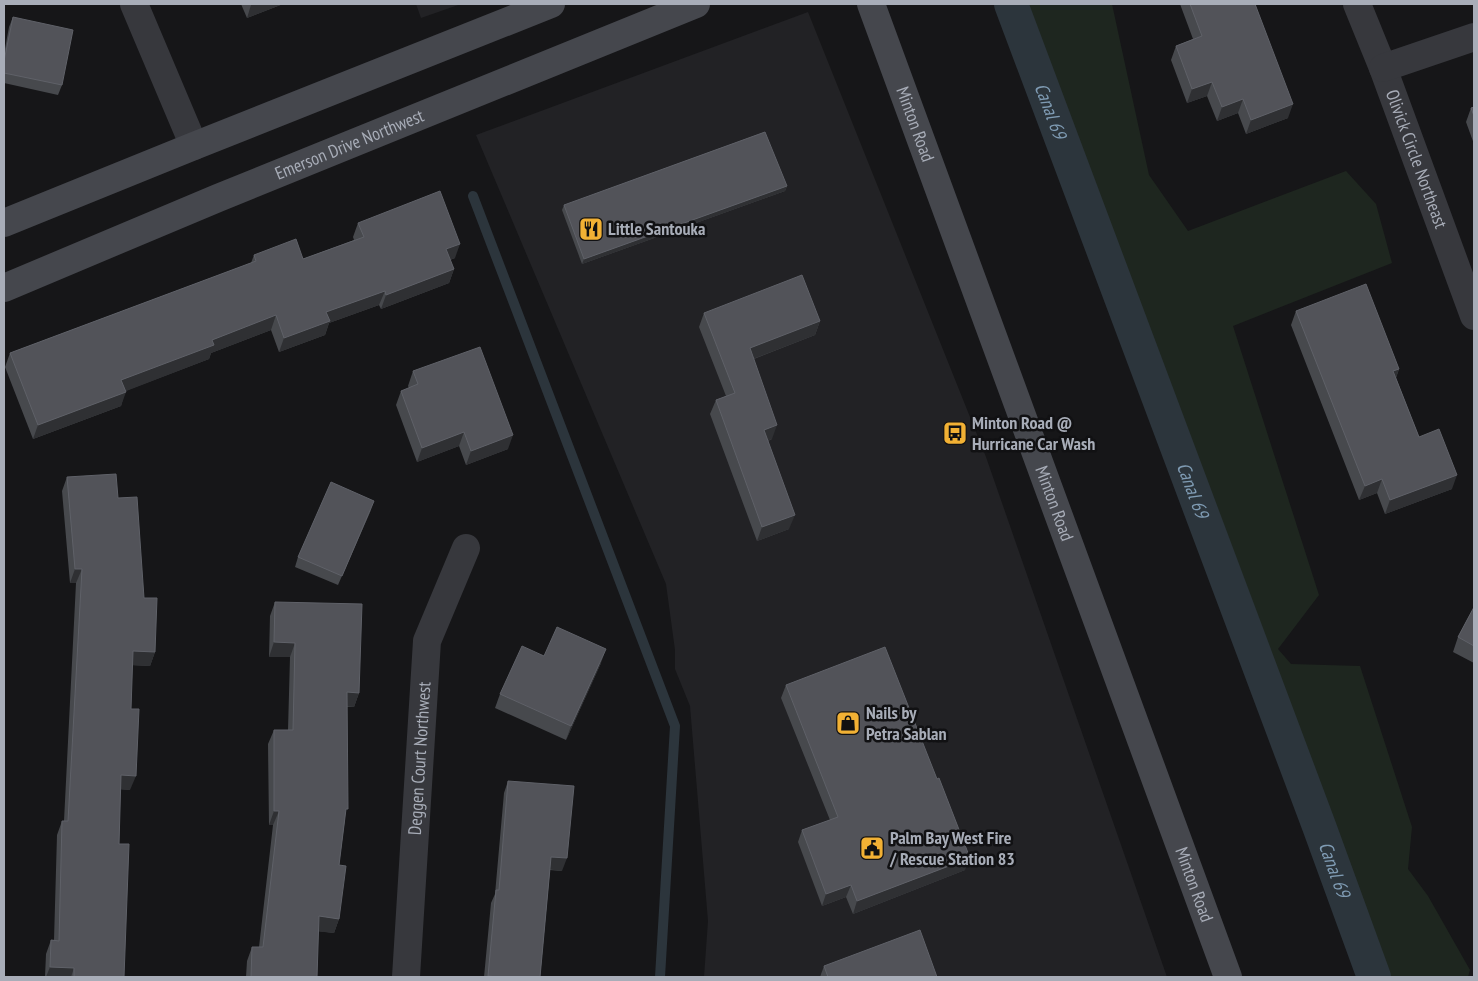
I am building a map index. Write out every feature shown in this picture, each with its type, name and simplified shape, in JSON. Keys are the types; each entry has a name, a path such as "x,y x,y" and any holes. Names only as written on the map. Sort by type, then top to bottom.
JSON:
{"street":[{"path":"134,4 194,146"},
{"path":"4,223 551,4"},
{"name":"Emerson Drive Northwest","path":"4,288 218,198 696,4"},
{"name":"Minton Road","path":"870,4 1228,977"},
{"name":"Olivick Circle Northeast","path":"1357,4 1383,68 1474,316"},
{"path":"1383,68 1474,37"},
{"name":"Deggen Court Northwest","path":"406,977 427,641 466,548"}],"shaded area":[{"path":"416,4 461,4 421,18"},
{"path":"1028,4 1112,4 1149,175 1188,231 1346,171 1376,204 1392,263 1233,326 1319,595 1278,649 1291,664 1360,666 1412,827 1408,869 1428,896 1470,970 1468,977 1387,977"},
{"path":"808,12 986,457 1167,977 704,977 708,921 690,706 675,669 675,650 666,584 476,135"}],"building":[{"path":"1190,4 1255,4 1293,104 1251,120 1243,99 1222,107 1212,82 1192,89 1176,46 1202,36"},
{"path":"13,17 73,30 62,85 4,73 4,61"},
{"path":"765,132 787,186 584,259 564,205"},
{"path":"440,191 460,244 446,249 454,269 386,295 385,291 326,312 330,321 284,338 276,315 212,340 214,345 121,380 126,392 38,425 10,353 256,261 254,255 296,239 303,259 364,237 358,223"},
{"path":"802,275 820,321 750,348 777,425 764,430 795,515 762,527 716,400 735,393 704,313"},
{"path":"1366,284 1399,369 1393,371 1419,437 1439,429 1457,475 1390,500 1382,479 1365,486 1296,311"},
{"path":"480,347 513,435 471,451 464,432 422,448 401,391 418,384 413,371"},
{"path":"116,474 118,498 137,497 144,598 157,598 155,652 133,651 131,709 139,709 136,776 121,775 119,844 129,844 124,977 74,977 74,968 50,967 51,940 59,941 62,821 68,821 82,569 75,569 67,477"},
{"path":"331,482 374,501 342,576 298,557"},
{"path":"275,602 362,604 359,693 347,692 348,809 346,809 339,865 346,866 339,919 319,916 317,977 251,977 252,947 263,947 279,811 274,811 274,730 293,730 295,643 274,642"},
{"path":"1474,607 1474,646 1458,637"},
{"path":"557,627 606,649 571,726 500,694 522,646 544,656"},
{"path":"885,647 970,858 857,901 851,885 826,894 802,830 838,817 786,685"},
{"path":"508,781 574,786 567,858 551,857 540,977 488,976 496,890 499,890"},
{"path":"920,930 937,977 828,977 824,966"}],"waterway":[{"name":"Canal 69","path":"1011,4 1374,977"},
{"path":"473,196 675,726 660,977"}],"place":[{"name":"Little Santouka","path":"591,229"},
{"name":"Minton Road @ Hurricane Car Wash","path":"955,433"},
{"name":"Nails by Petra Sablan","path":"848,723"},
{"name":"Palm Bay West Fire / Rescue Station 83","path":"872,848"}]}
